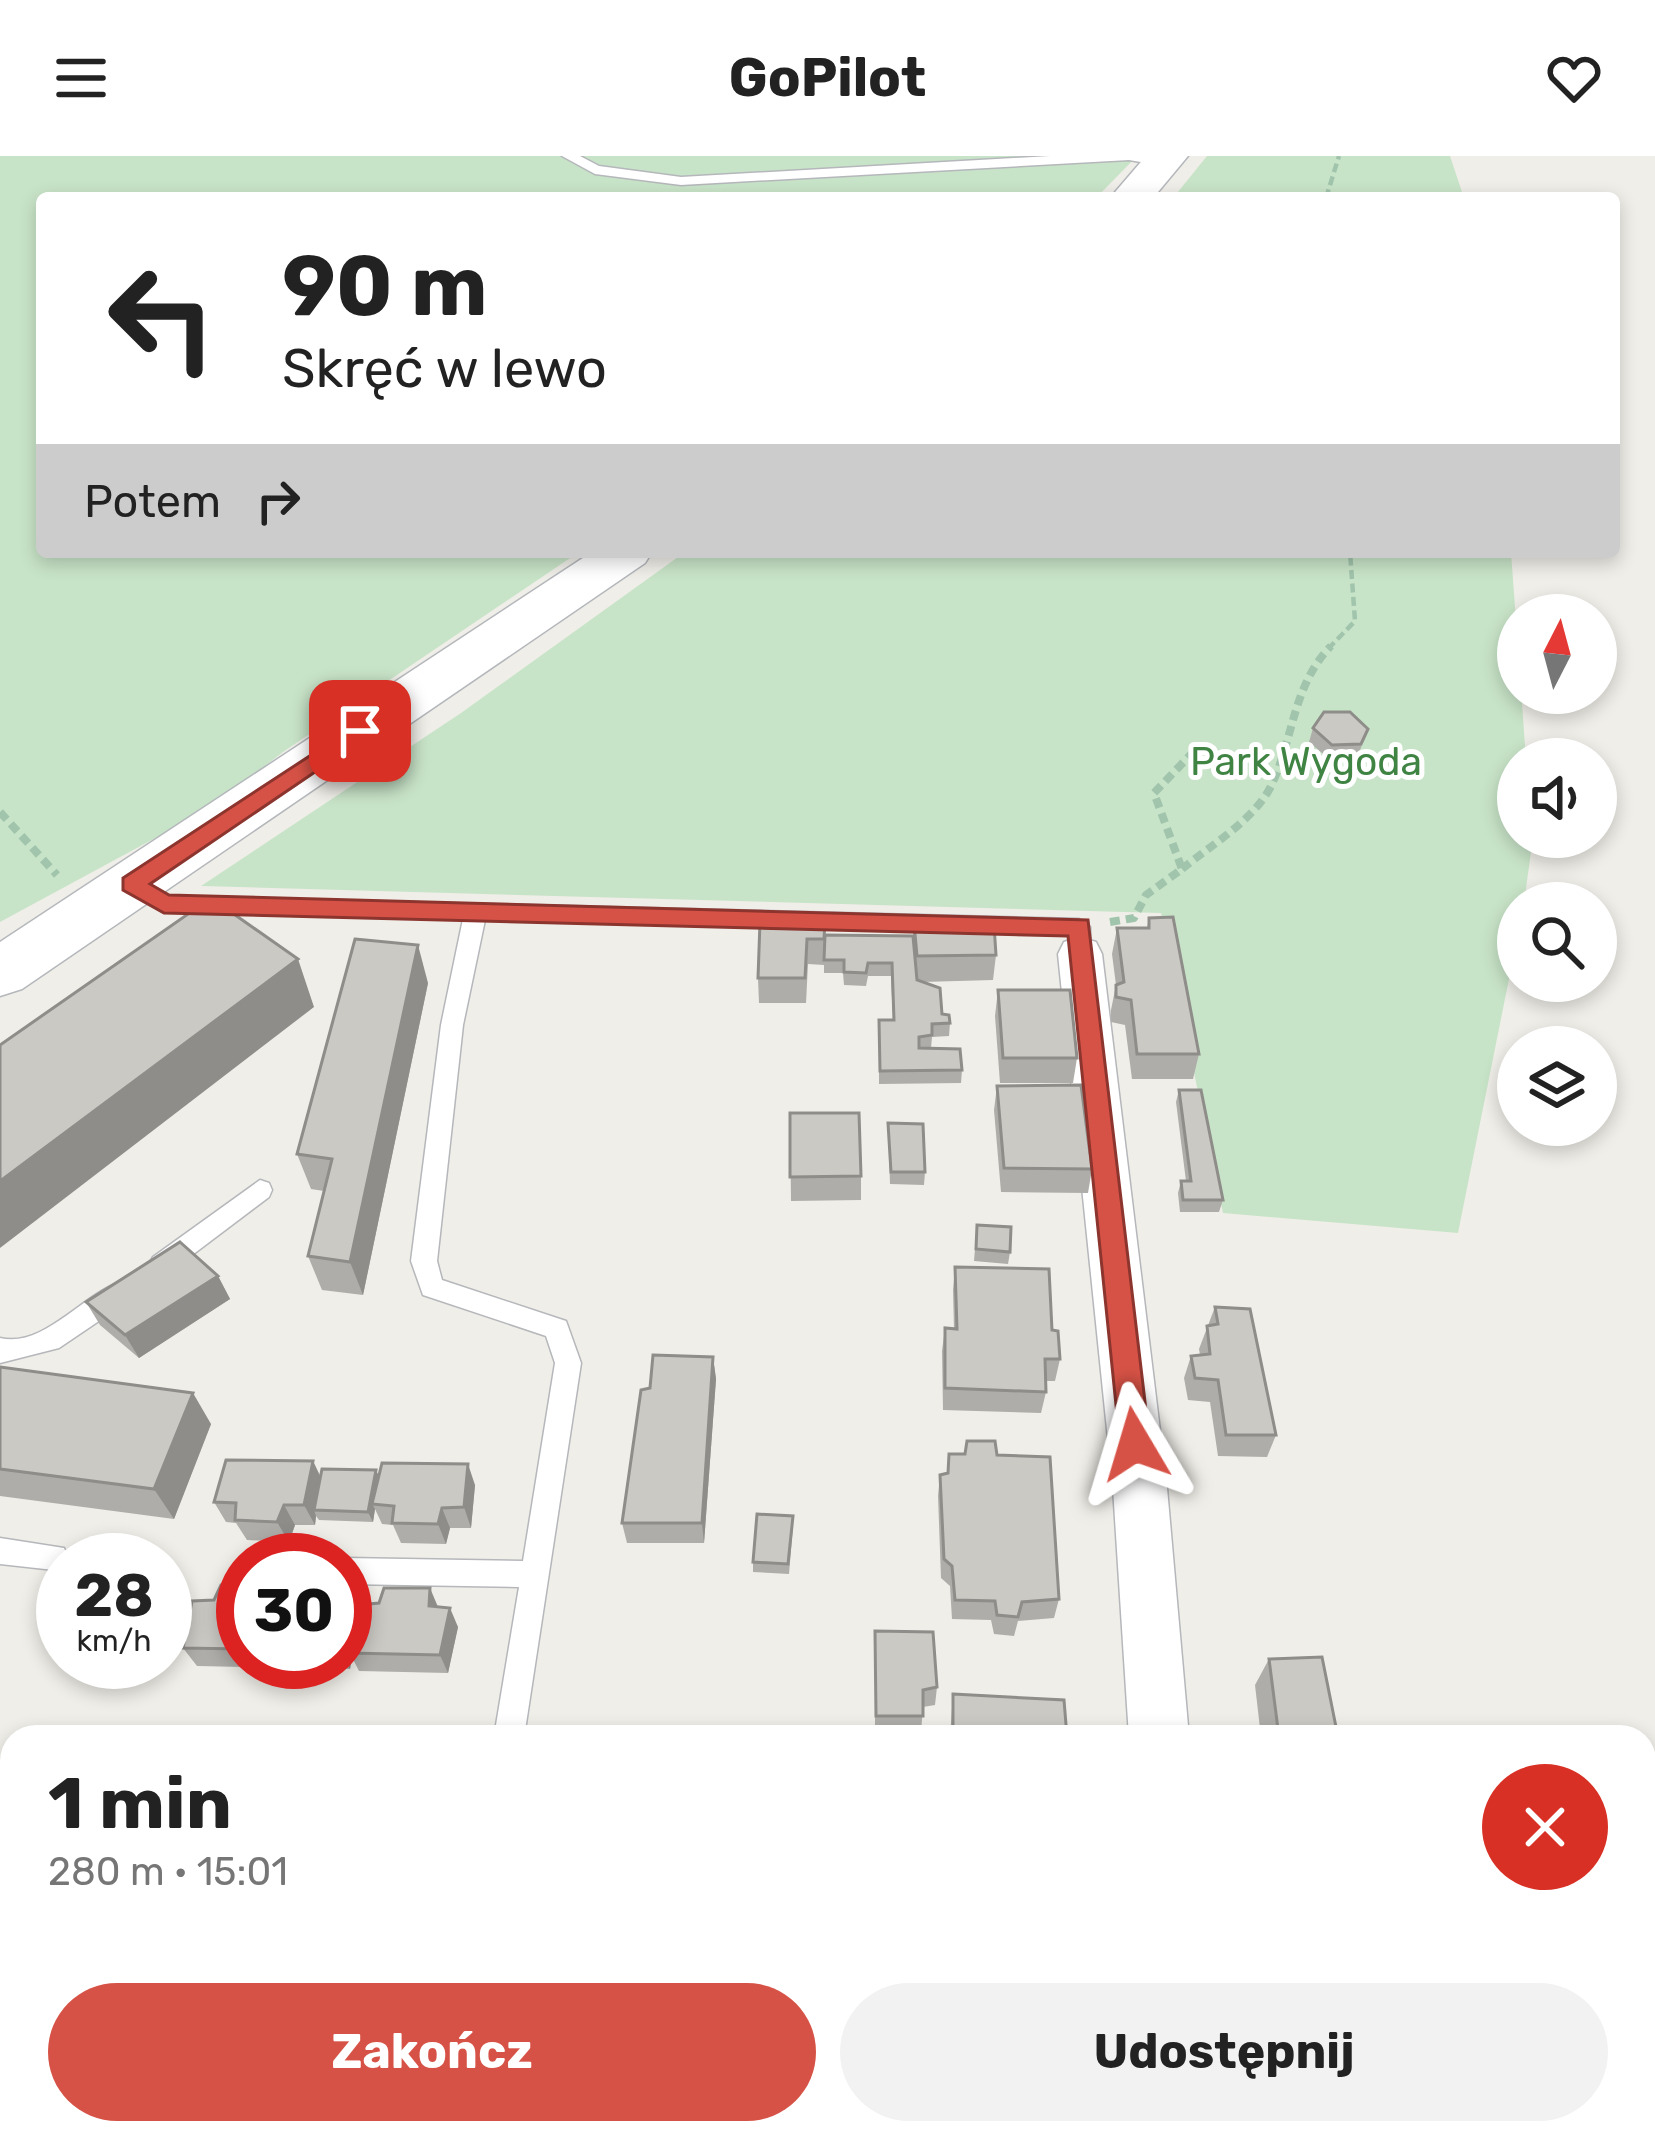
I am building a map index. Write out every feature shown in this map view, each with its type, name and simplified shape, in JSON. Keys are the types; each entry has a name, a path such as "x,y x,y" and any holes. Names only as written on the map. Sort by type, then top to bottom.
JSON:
{"street":[{"path":"1136,192 1166,159"},
{"path":"0,973 618,558"},
{"path":"1080,940 1140,1488 1158,1725"}],"lane":[{"path":"569,156 595,170 681,181 1130,156 1166,159"},
{"path":"132,884 164,904 1080,940"},
{"path":"475,914 452,1025 424,1261 432,1287 458,1299 521,1311 556,1329 568,1363 511,1725"},
{"path":"0,1349 4,1353 50,1340 232,1216 260,1190"},
{"path":"0,1551 36,1555"},
{"path":"372,1571 531,1574"}],"path":[{"path":"1328,192 1339,156"},
{"path":"1080,940 1134,918 1146,895 1248,814 1271,787 1308,669 1355,621 1350,558"},
{"path":"1182,869 1154,793 1196,749"},
{"path":"0,812 55,871 83,917"}],"green space":[{"path":"0,156 1137,156 1102,192 36,192 36,558 570,558 283,752 209,809 0,922"},
{"path":"1207,156 1450,156 1462,192 1178,192"},
{"name":"Park Wygoda","path":"677,558 1511,558 1514,594 1497,594 1497,714 1523,714 1524,738 1497,738 1497,858 1530,858 1527,882 1497,882 1497,1002 1504,1002 1458,1233 1223,1213 1161,913 201,886 461,713"}],"building":[{"path":"1324,712 1350,712 1368,729 1361,744 1332,745 1313,728"},
{"path":"211,898 298,959 0,1181 0,1045"},
{"path":"1173,917 1199,1054 1137,1054 1131,1000 1116,997 1116,985 1124,982 1117,928 1149,928 1149,918"},
{"path":"760,922 825,922 824,939 807,939 805,978 758,978"},
{"path":"914,923 994,925 996,955 917,956"},
{"path":"825,935 913,936 917,980 940,988 942,1014 949,1015 950,1023 932,1024 932,1035 919,1037 919,1048 960,1049 962,1070 880,1071 879,1020 894,1020 892,963 868,963 866,973 844,972 844,960 824,960"},
{"path":"355,939 418,945 350,1262 308,1256 332,1159 297,1154"},
{"path":"998,990 1070,990 1077,1058 1003,1058"},
{"path":"1081,1085 1092,1169 1004,1168 997,1086"},
{"path":"1179,1090 1201,1090 1223,1200 1183,1200 1181,1181 1191,1181"},
{"path":"790,1113 859,1113 861,1176 790,1177"},
{"path":"888,1123 923,1124 925,1172 891,1172"},
{"path":"977,1225 1011,1227 1010,1252 976,1249"},
{"path":"180,1242 218,1276 125,1335 86,1302"},
{"path":"955,1267 1049,1269 1052,1330 1058,1331 1060,1359 1045,1359 1046,1392 945,1388 945,1328 957,1329"},
{"path":"1215,1307 1250,1309 1276,1435 1226,1435 1218,1380 1195,1378 1191,1356 1210,1354 1207,1326 1218,1324"},
{"path":"653,1355 713,1357 702,1523 622,1523 641,1390 650,1388"},
{"path":"0,1367 193,1393 154,1489 0,1469"},
{"path":"967,1441 995,1441 997,1455 1050,1457 1059,1599 1022,1602 1018,1617 997,1615 995,1601 955,1600 952,1566 944,1559 940,1475 948,1473 949,1454 965,1454"},
{"path":"226,1460 313,1461 304,1505 284,1505 277,1522 235,1520 236,1503 214,1502"},
{"path":"382,1463 468,1464 464,1507 442,1508 438,1524 392,1523 394,1506 372,1504"},
{"path":"322,1469 376,1470 368,1512 314,1510"},
{"path":"757,1514 793,1516 788,1564 753,1562"},
{"path":"384,1588 430,1588 429,1606 450,1608 440,1655 372,1654 372,1604 379,1603"},
{"path":"216,1596 216,1649 192,1648 192,1601 214,1600"},
{"path":"875,1631 933,1632 937,1687 923,1690 923,1716 876,1716"},
{"path":"1322,1657 1336,1725 1277,1725 1269,1659"},
{"path":"953,1694 1064,1700 1066,1725 953,1725"}],"route":[{"path":"360,731 132,884 164,904 1079,927 1135,1444"}]}
